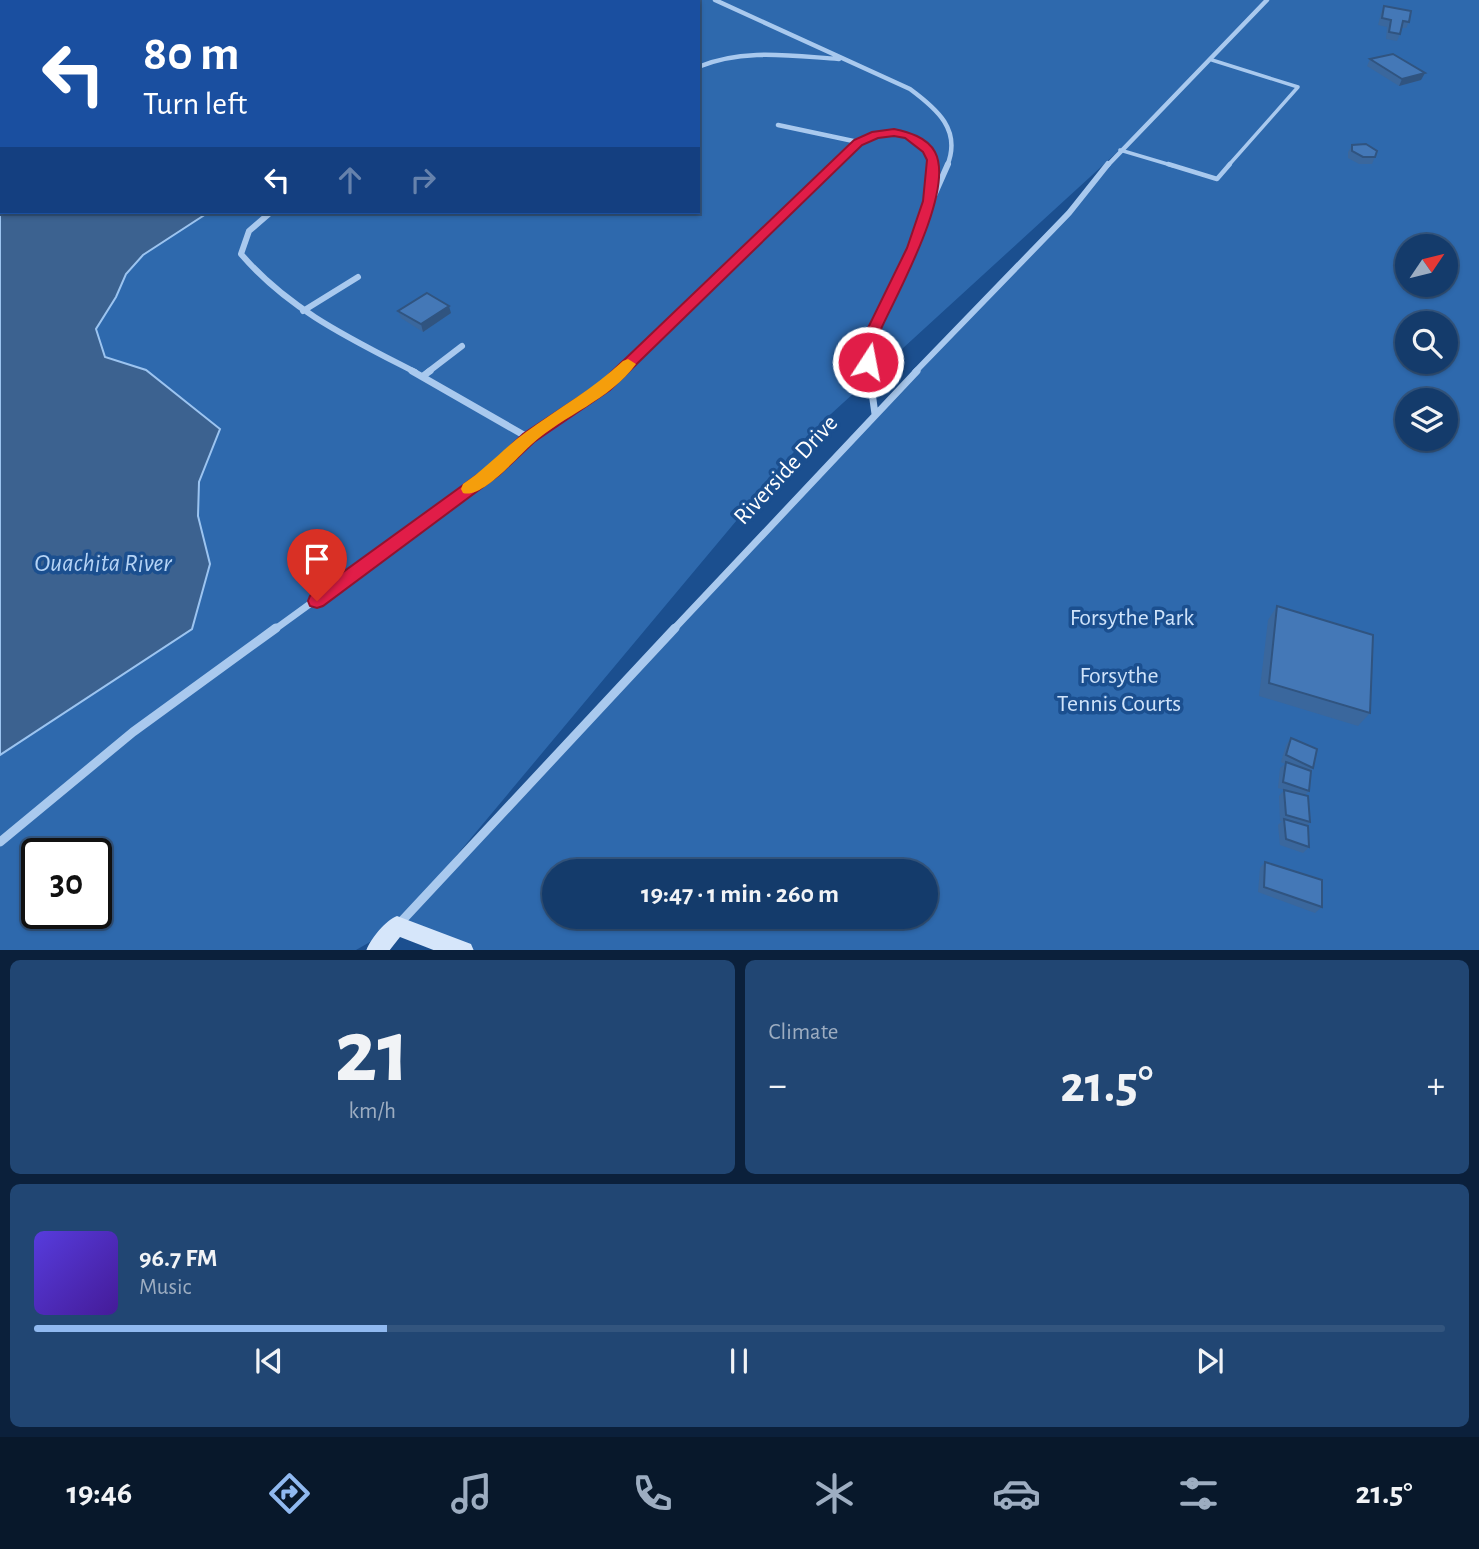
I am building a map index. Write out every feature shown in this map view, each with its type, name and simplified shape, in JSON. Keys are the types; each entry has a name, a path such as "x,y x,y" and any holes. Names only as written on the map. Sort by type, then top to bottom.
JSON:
{"street":[{"path":"715,0 910,89 938,111 948,125 953,151 929,201 913,248 872,334 867,389 875,414"},
{"name":"Riverside Drive","path":"376,950 875,414 1069,213 1120,150 1212,60 1267,0"},
{"path":"700,67 710,61 750,56 845,60"},
{"path":"778,125 858,142"},
{"path":"0,842 133,732 493,471 529,438 605,386 858,142 894,132 909,135 921,142 932,160 929,201"},
{"path":"269,214 249,231 241,254 256,274 320,325 423,376 481,413 529,438"},
{"path":"303,311 358,277"},
{"path":"423,376 462,346"},
{"path":"397,926 464,950"}],"lane":[{"path":"1120,150 1217,179 1298,87 1212,60"}],"green space":[{"path":"700,0 1479,0 1479,950 467,950 398,926 356,950 0,950 0,729 66,354 94,265 195,214 700,214","holes":["1148,124 410,911 808,435"]}],"water":[{"name":"Ouachita River","path":"0,214 206,214 143,255 126,274 116,297 96,329 105,357 146,370 220,429 199,482 198,516 210,564 192,629 0,755"}],"building":[{"path":"1384,6 1411,11 1409,22 1403,21 1400,34 1389,32 1391,20 1382,18"},
{"path":"1393,54 1425,73 1402,79 1370,59"},
{"path":"1366,144 1377,151 1375,157 1363,157 1352,151 1352,145"},
{"path":"427,293 449,306 421,324 398,311"},
{"path":"1277,606 1373,635 1370,713 1269,683"},
{"path":"1291,738 1317,749 1313,768 1286,755"},
{"path":"1286,762 1311,771 1309,791 1283,782"},
{"path":"1284,790 1308,796 1310,822 1286,815"},
{"path":"1284,819 1308,826 1309,847 1286,839"},
{"path":"1265,862 1322,880 1322,907 1264,887"}],"slow traffic":[{"path":"469,489 529,438 605,386 628,364"}],"route":[{"path":"317,601 493,471 529,438 605,386 858,142 894,132 909,135 928,150 932,160 929,201 913,248 872,334 868,362"}],"park label":[{"name":"Forsythe Park","path":"1132,618"},
{"name":"Forsythe Tennis Courts","path":"1119,690"}]}
